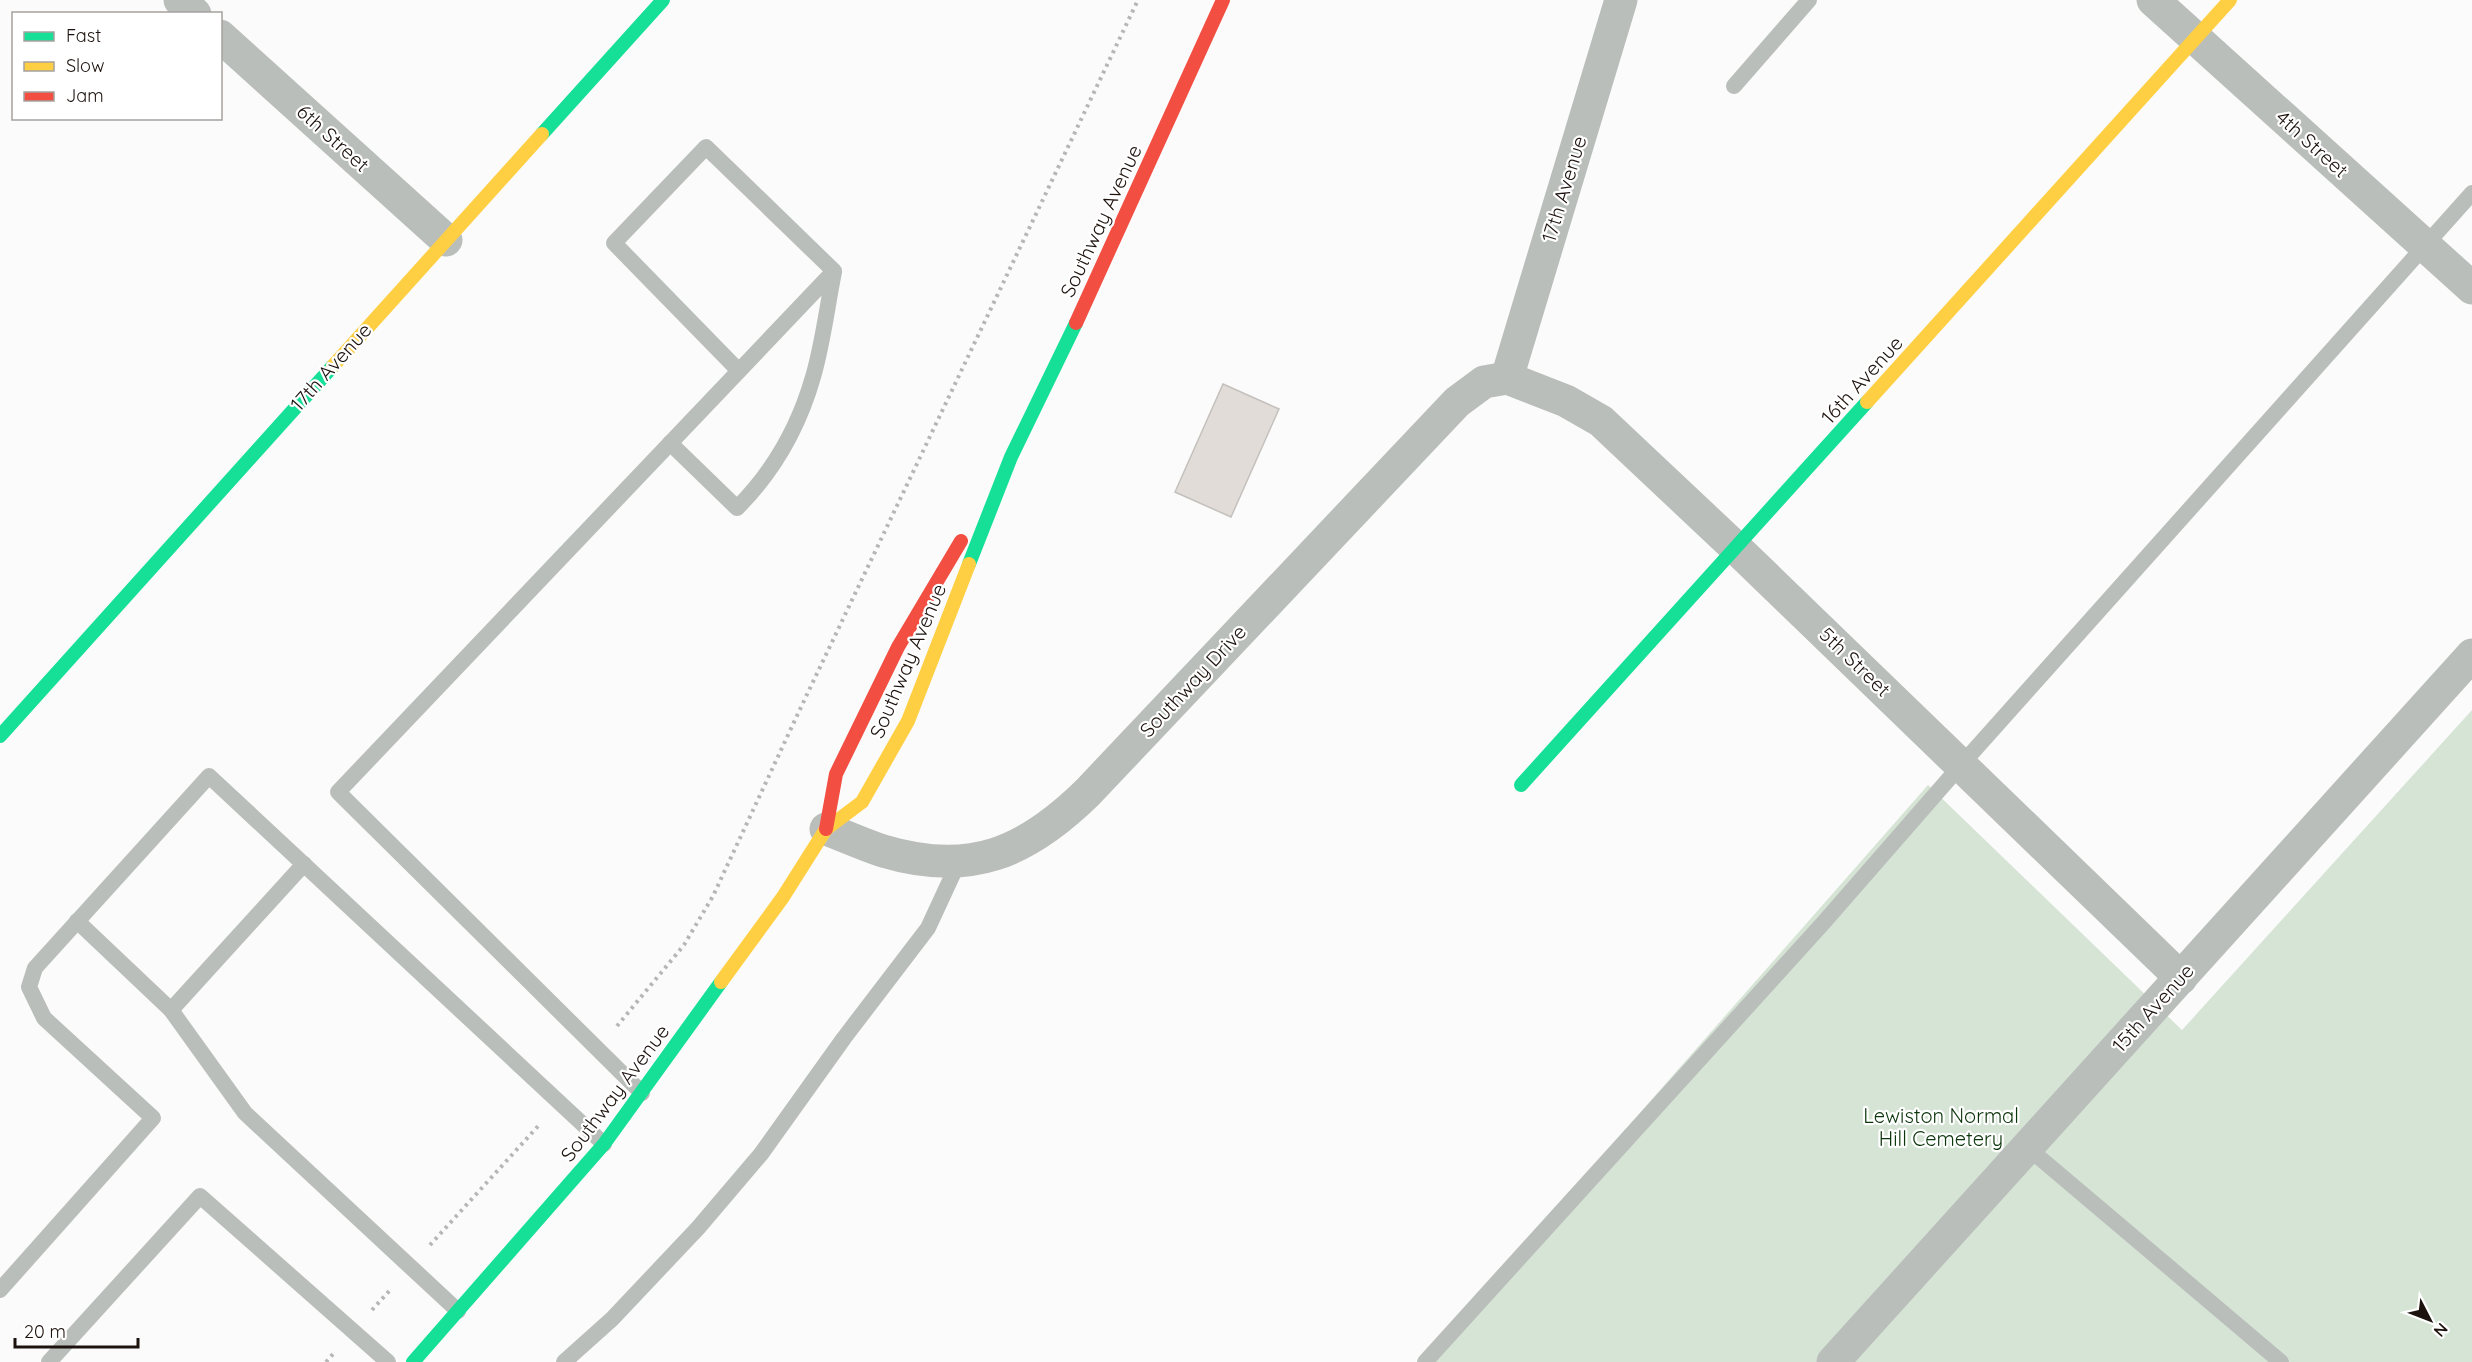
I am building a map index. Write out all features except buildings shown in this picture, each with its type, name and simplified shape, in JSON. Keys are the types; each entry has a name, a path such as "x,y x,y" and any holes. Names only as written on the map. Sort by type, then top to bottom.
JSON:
{"street":[{"path":"180,0 194,12"},
{"name":"17th Avenue","path":"0,736 663,0"},
{"name":"Southway Avenue","path":"414,1362 604,1144 783,897 826,829 862,802 908,721 1011,457 1107,257 1223,0"},
{"name":"17th Avenue","path":"1507,378 1621,0"},
{"name":"4th Street","path":"2153,0 2472,288"},
{"name":"16th Avenue","path":"1521,785 1737,549 2230,0"},
{"name":"6th Street","path":"222,38 446,240"},
{"name":"5th Street","path":"1507,378 1566,401 1601,421 1737,549 2181,978"},
{"name":"Southway Drive","path":"826,829 884,851 959,861 998,855 1031,840 1064,816 1457,402 1484,382 1507,378"},
{"name":"Southway Avenue","path":"826,829 836,774 898,647 1011,457"},
{"name":"15th Avenue","path":"1833,1362 2472,655"}],"lane":[{"path":"196,12 207,0"},
{"path":"1734,86 1809,0"},
{"path":"739,371 614,243 706,147 834,272"},
{"path":"1425,1362 1826,921 1961,765 2472,193"},
{"path":"642,1093 338,792 834,272"},
{"path":"670,443 737,508 760,486 785,446 813,378 834,272"},
{"path":"0,1290 153,1118 44,1018 29,987 34,968 209,776 604,1144"},
{"path":"564,1362 612,1319 691,1236 761,1154 844,1038 928,928 959,861"},
{"path":"171,1010 304,864"},
{"path":"77,921 171,1010 245,1113 458,1311"},
{"path":"2028,1147 2281,1362"},
{"path":"49,1362 200,1196 388,1362"}],"path":[{"path":"614,1031 684,945 713,896 801,705 1138,0"}],"green space":[{"name":"Lewiston Normal Hill Cemetery","path":"2472,710 2472,1362 1421,1362 1928,785 2182,1030"}],"traffic: fast":[{"path":"542,134 663,0"},
{"path":"969,564 1011,457 1076,323"},
{"path":"0,736 333,366"},
{"path":"1521,785 1867,402"},
{"path":"413,1362 604,1144 721,982"}],"traffic: slow":[{"path":"1867,402 2230,0"},
{"path":"333,366 542,134"},
{"path":"721,982 783,897 826,829 862,802 908,721 969,564"}],"traffic: jam":[{"path":"1076,323 1223,0"},
{"path":"826,829 836,774 898,647 961,541"}]}
